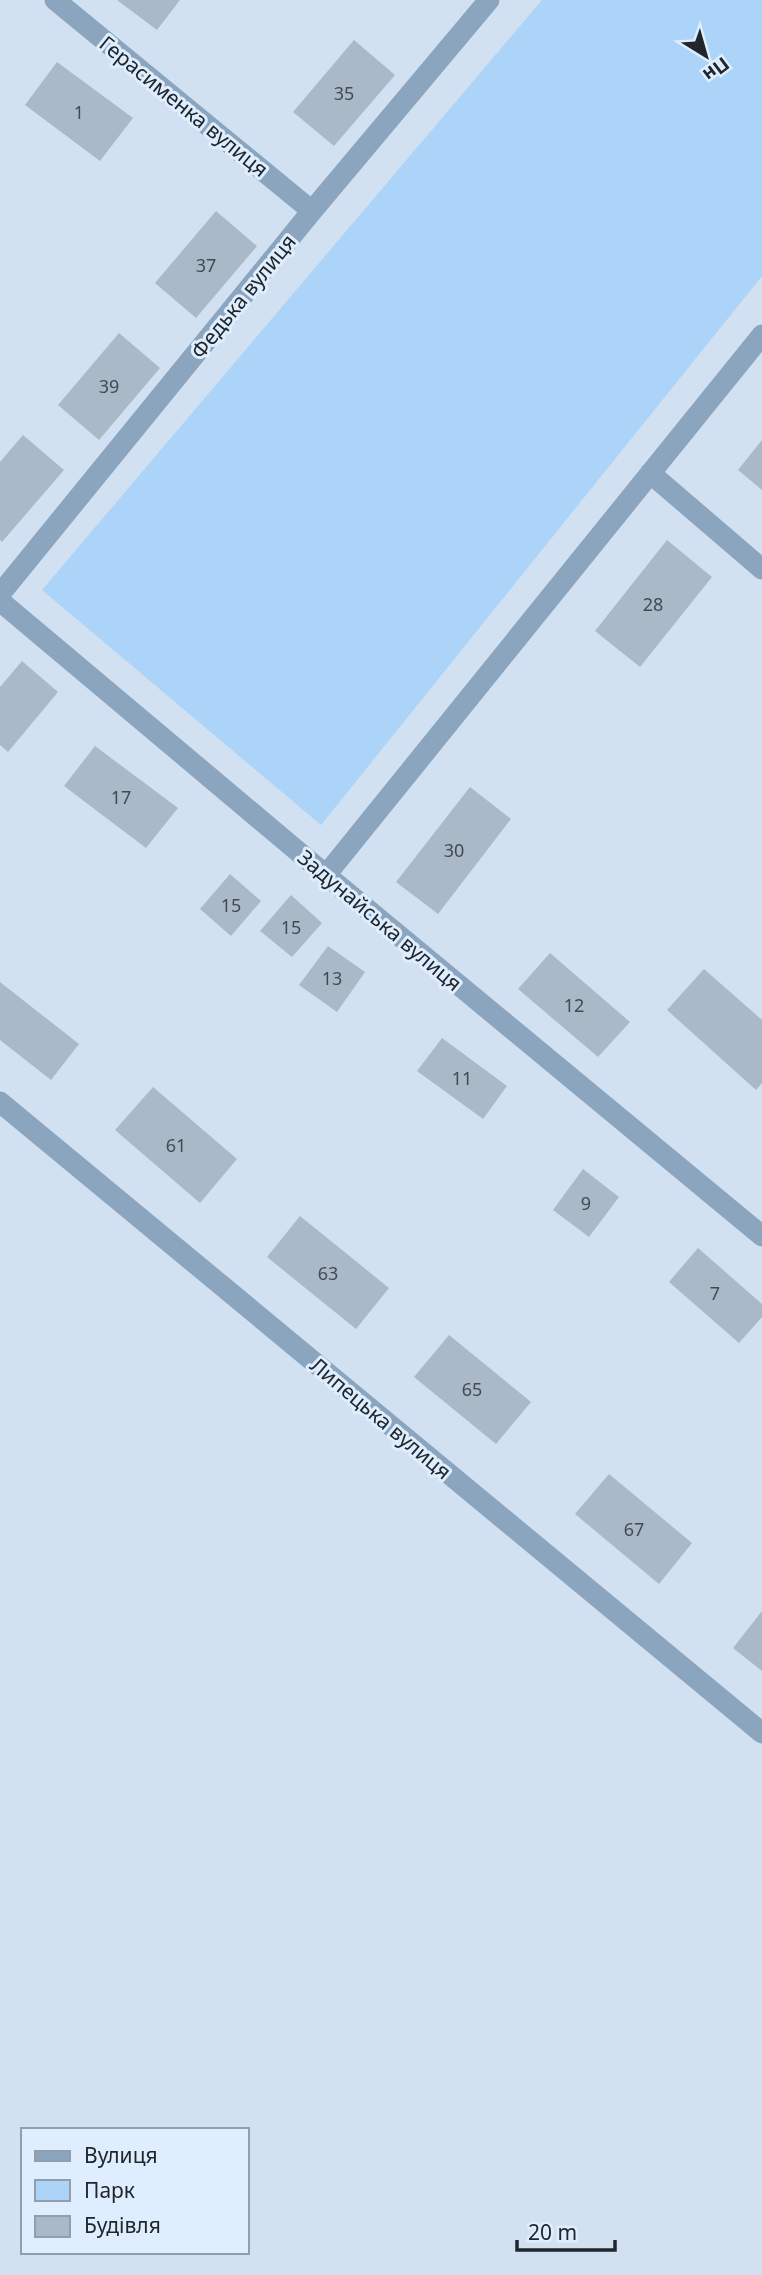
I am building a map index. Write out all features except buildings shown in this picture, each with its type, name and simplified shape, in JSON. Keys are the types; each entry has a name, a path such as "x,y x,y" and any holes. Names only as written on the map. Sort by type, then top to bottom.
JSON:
{"street":[{"name":"Герасименка вулиця","path":"55,0 312,211"},
{"name":"Федька вулиця","path":"0,594 312,211 489,0"},
{"path":"326,875 762,335"},
{"path":"650,473 762,569"},
{"name":"Задунайська вулиця","path":"0,601 762,1236"},
{"name":"Липецька вулиця","path":"0,1102 762,1733"}],"green space":[{"path":"542,0 762,0 762,276 321,825 42,590"}]}
